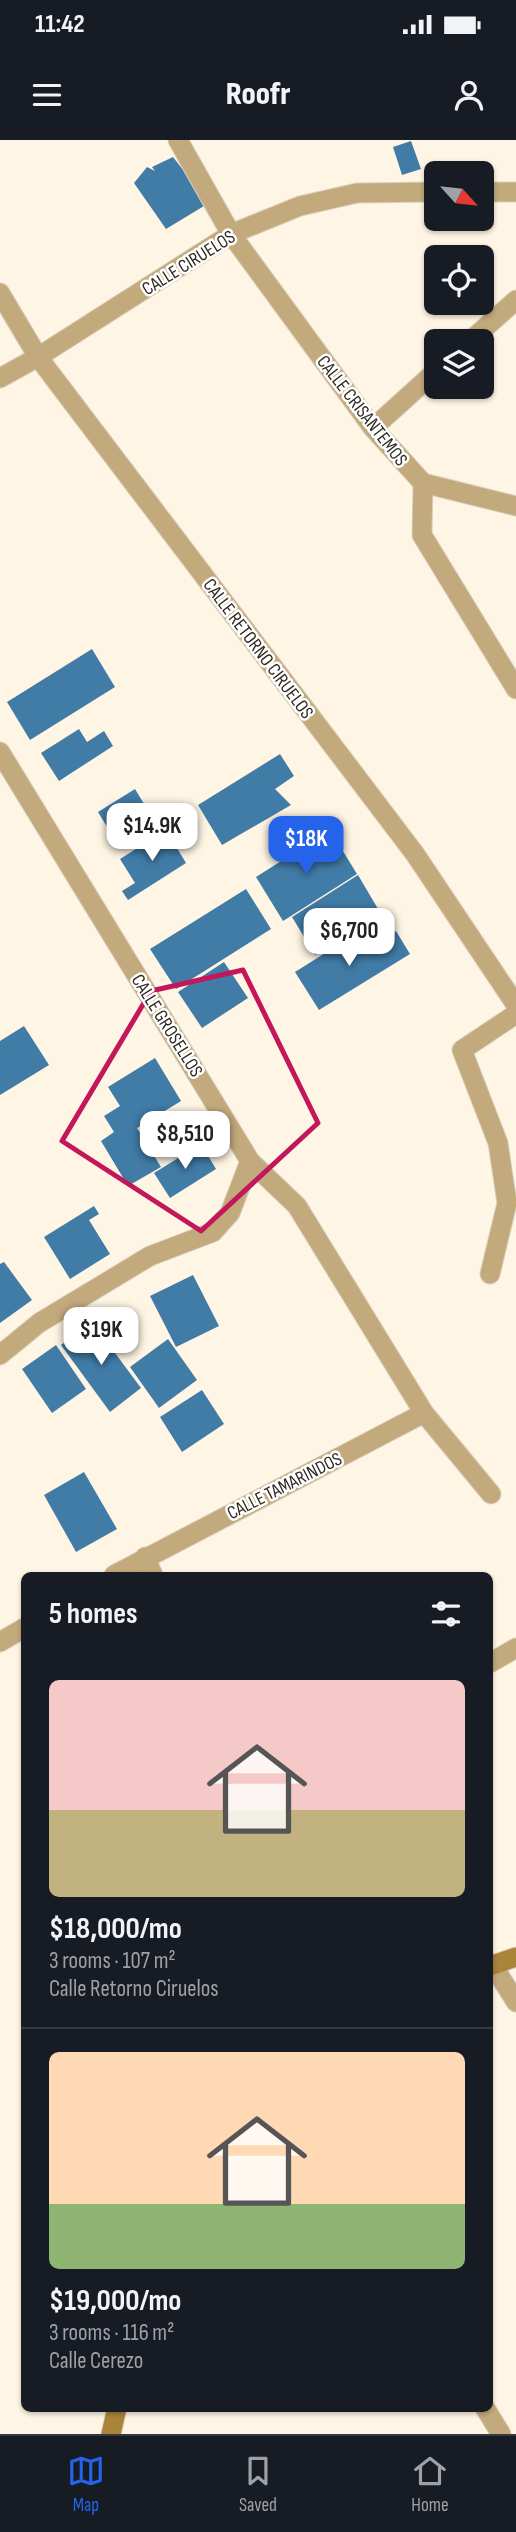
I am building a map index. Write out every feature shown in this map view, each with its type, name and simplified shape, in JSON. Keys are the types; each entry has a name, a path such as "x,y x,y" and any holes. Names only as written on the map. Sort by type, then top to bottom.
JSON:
{"main road":[{"path":"493,1964 516,1956"},
{"path":"111,2434 116,2412"}],"street":[{"name":"CALLE CRISANTEMOS","path":"178,140 231,234 373,428 423,483 422,535 516,689"},
{"name":"CALLE CIRUELOS","path":"0,378 38,357 231,234 300,206 357,193 424,192"},
{"path":"494,192 516,192"},
{"name":"CALLE RETORNO CIRUELOS","path":"0,293 38,357 415,854 516,1005"},
{"path":"483,329 516,300"},
{"path":"373,428 424,383"},
{"path":"423,483 516,506"},
{"name":"CALLE GROSELLOS","path":"0,752 250,1161 297,1206 424,1413 491,1494"},
{"path":"490,1274 507,1203 498,1143 461,1050 516,1014"},
{"path":"0,1355 39,1323 150,1256 213,1232 230,1213 250,1161"},
{"name":"CALLE TAMARINDOS","path":"126,1572 149,1566 424,1413"},
{"path":"0,1642 21,1630"},
{"path":"493,1661 516,1648"},
{"path":"493,1968 516,2002"},
{"path":"487,2412 501,2434"}],"highlighted area":[{"path":"243,970 318,1123 201,1231 62,1141 151,991"}],"building":[{"path":"411,141 421,169 402,175 393,147"},
{"path":"173,157 205,198 204,206 166,229 134,183 147,167 155,171 152,167"},
{"path":"92,649 115,687 30,740 7,702"},
{"path":"79,729 87,742 104,731 113,746 59,781 41,753"},
{"path":"280,754 294,776 275,789 291,805 222,845 198,805"},
{"path":"135,789 152,817 115,840 98,812"},
{"path":"166,830 186,863 128,900 122,891 135,883 120,859"},
{"path":"330,830 357,874 283,921 256,877"},
{"path":"358,875 381,914 315,955 292,917"},
{"path":"246,889 271,929 176,989 150,949"},
{"path":"396,931 410,954 319,1010 295,972 349,938 359,954"},
{"path":"224,962 248,998 202,1028 178,992"},
{"path":"24,1026 49,1065 0,1095 0,1041"},
{"path":"155,1058 181,1101 137,1128 161,1167 128,1186 101,1141 114,1132 104,1116 120,1106 108,1087"},
{"path":"201,1144 216,1169 170,1198 154,1173"},
{"path":"94,1206 99,1214 89,1220 110,1254 70,1279 44,1237"},
{"path":"4,1262 32,1300 0,1323 0,1264"},
{"path":"193,1275 219,1326 176,1347 150,1296"},
{"path":"92,1322 141,1388 110,1412 61,1345"},
{"path":"168,1339 197,1380 159,1408 130,1367"},
{"path":"56,1345 86,1389 52,1413 22,1369"},
{"path":"202,1390 224,1424 182,1452 160,1417"},
{"path":"84,1472 117,1529 76,1552 44,1495"}]}
